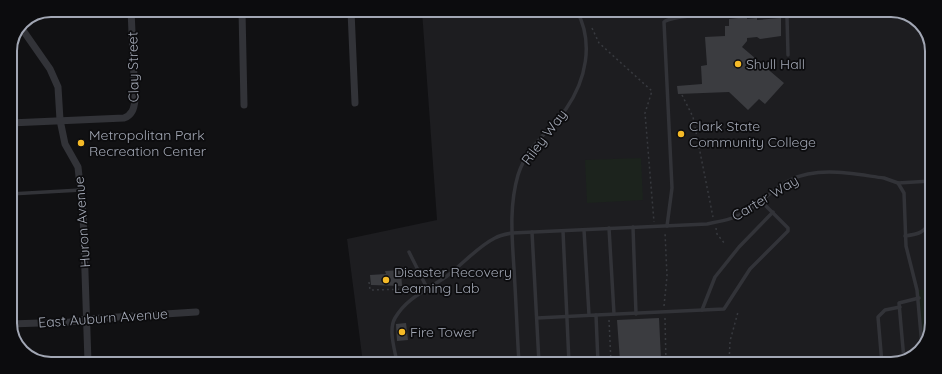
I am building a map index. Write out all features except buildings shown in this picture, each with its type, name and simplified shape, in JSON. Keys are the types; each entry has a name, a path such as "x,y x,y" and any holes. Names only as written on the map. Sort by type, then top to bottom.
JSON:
{"street":[{"name":"Clay Street","path":"60,120 124,118 131,113 135,100 131,17"},
{"path":"242,17 244,105"},
{"path":"351,17 355,103"},
{"name":"Huron Avenue","path":"24,31 50,70 58,87 60,120 65,144 78,167 88,357"},
{"path":"17,123 60,120"},
{"name":"East Auburn Avenue","path":"17,324 70,322 87,319 196,312"}],"lane":[{"name":"Riley Way","path":"519,357 512,233 513,197 521,168 531,149 565,109 574,96 584,69 586,43 584,29 579,17"},
{"path":"667,226 672,188 664,22 668,19 677,17"},
{"path":"787,17 788,55"},
{"name":"Carter Way","path":"395,357 392,332 394,319 411,300 446,276 485,243 503,234 667,226 714,222 737,217 789,180 812,173 825,172 884,178 898,183 925,181"},
{"path":"898,183 906,199 905,236 919,298 921,337"},
{"path":"17,194 80,190"},
{"path":"537,318 724,309 750,269 788,231 788,228 761,201"},
{"path":"702,310 715,277 739,247 773,212"},
{"path":"632,227 636,314"},
{"path":"609,228 614,314"},
{"path":"584,230 590,316"},
{"path":"563,231 569,357"},
{"path":"905,236 921,234 925,231"},
{"path":"532,232 539,357"},
{"path":"409,252 427,288"},
{"path":"904,354 899,302 919,298"},
{"path":"881,357 878,317 885,310 900,307"},
{"path":"596,315 598,357"}],"path":[{"path":"592,28 599,43 652,91 645,113 653,221 665,230 667,276 665,312 666,357"},
{"path":"682,95 694,117 714,222 717,234 724,244"},
{"path":"369,282 370,290 411,288 424,282"},
{"path":"729,357 730,341 738,312"},
{"path":"610,357 608,320 613,319"}],"shaded area":[{"name":"Clark State Community College","path":"422,17 891,17 902,19 913,25 918,30 922,38 925,49 925,323 923,334 918,344 910,351 900,356 362,357 347,239 437,220"},
{"path":"641,158 643,200 587,203 585,160"},
{"path":"925,289 925,323 920,339 917,290"}],"place":[{"name":"Shull Hall","path":"738,64"},
{"name":"Clark State Community College","path":"681,134"},
{"name":"Metropolitan Park Recreation Center","path":"81,143"},
{"name":"Disaster Recovery Learning Lab","path":"386,280"},
{"name":"Fire Tower","path":"402,332"}]}
